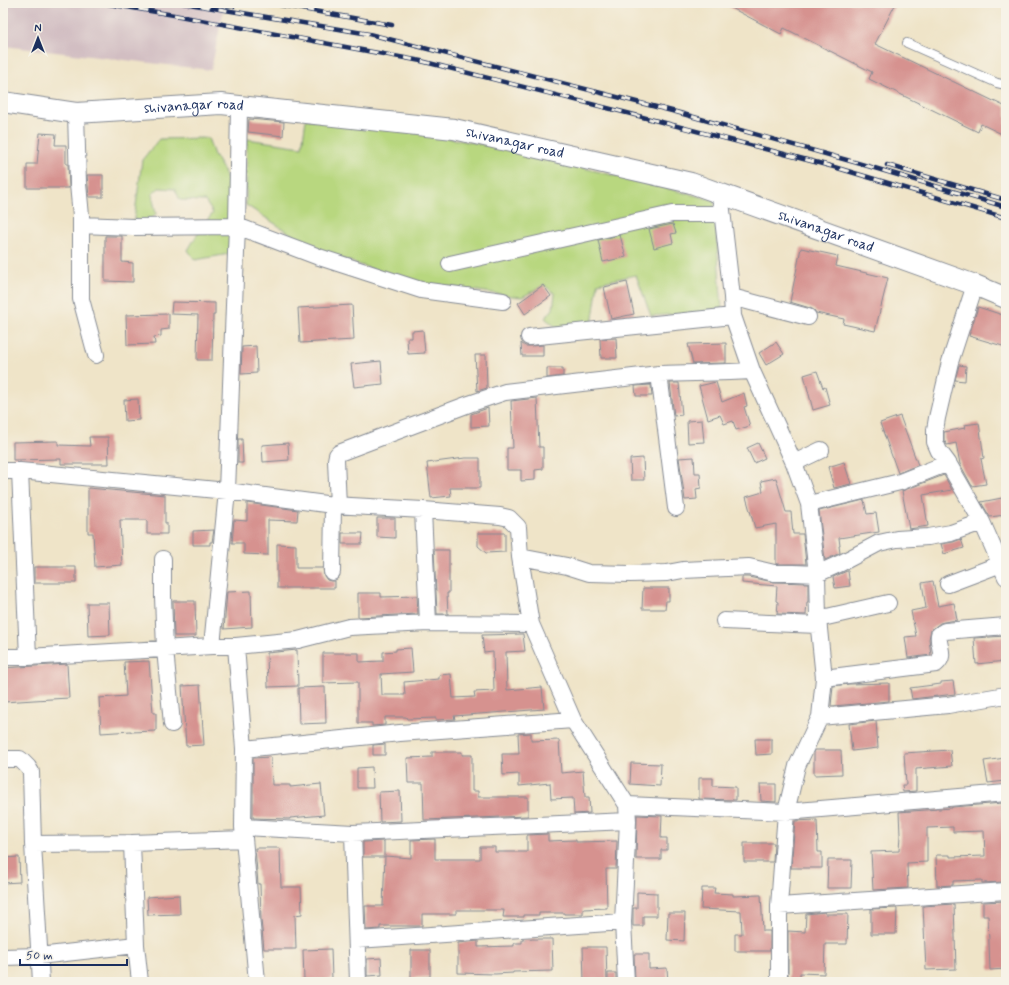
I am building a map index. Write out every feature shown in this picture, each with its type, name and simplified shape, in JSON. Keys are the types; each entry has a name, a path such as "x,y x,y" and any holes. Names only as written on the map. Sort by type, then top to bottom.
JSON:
{"street":[{"name":"shivanagar road","path":"3,102 76,113 221,104 454,129 692,183 974,285 1006,298"},
{"path":"212,646 227,490 237,226 239,106"},
{"path":"76,113 81,225 81,299 96,355"},
{"path":"720,193 733,316 752,371 794,463 810,504 817,574 818,622 824,678 820,717 796,766 786,812 778,906 779,982"},
{"path":"450,264 672,214 722,214"},
{"path":"81,225 134,227 237,226 320,257 421,290 503,301"},
{"path":"948,584 1003,570 982,522 935,442 935,430 950,362 974,285"},
{"path":"732,297 808,317"},
{"path":"529,337 733,316"},
{"path":"332,572 336,460 339,452 505,392 659,374 752,371"},
{"path":"659,374 676,508"},
{"path":"794,463 821,450"},
{"path":"810,504 900,482 948,464"},
{"path":"3,471 20,471 227,490 335,505 423,510 509,518 518,527 520,557 531,624 572,720 627,805 628,821 624,922 626,982"},
{"path":"20,471 28,657"},
{"path":"423,510 428,623"},
{"path":"520,557 589,572 667,574 683,570 749,567 774,573 794,572 817,574 841,564 879,543 897,538 928,537 951,533 982,522"},
{"path":"163,559 165,649 172,724"},
{"path":"724,621 818,622 888,603"},
{"path":"3,657 236,646 298,640 349,627 428,623 531,624"},
{"path":"824,678 936,664 940,660 942,654 938,639 939,634 944,631 1006,626"},
{"path":"236,646 244,749 244,833 257,982"},
{"path":"820,717 948,705 1006,695"},
{"path":"244,749 408,733 572,720"},
{"path":"3,759 20,760 31,772 33,844 41,982"},
{"path":"627,805 786,812 1006,793"},
{"path":"33,844 132,843 244,833 353,833 628,821"},
{"path":"353,833 358,982"},
{"path":"132,843 136,945 140,982"},
{"path":"778,906 1006,891"},
{"path":"356,940 624,922"},
{"path":"3,957 39,956 136,945"}],"lane":[{"path":"908,43 1006,86"}],"shaded area":[{"path":"3,3 225,3 211,70 3,46"}],"green space":[{"path":"306,119 391,128 498,147 714,200 722,311 651,316 636,275 598,283 592,325 557,328 545,318 553,309 555,294 544,285 522,297 404,280 314,249 246,205 247,139 302,147"},
{"path":"208,138 214,155 224,171 229,183 231,210 229,254 195,260 188,250 201,228 213,213 205,201 180,200 175,189 159,188 152,194 156,214 145,225 134,221 142,160 159,139"}],"building":[{"path":"722,3 896,3 875,44 1006,107 1006,136 981,124 978,132 869,79 872,72 784,28 781,34"},
{"path":"249,119 284,122 283,136 248,132"},
{"path":"40,133 56,134 55,145 66,145 66,164 68,164 69,188 27,188 27,164 37,164"},
{"path":"87,175 103,175 103,197 89,197"},
{"path":"673,224 676,233 671,234 673,243 654,248 649,229"},
{"path":"620,235 626,257 603,262 598,240"},
{"path":"105,236 122,236 122,262 133,263 133,282 105,281"},
{"path":"801,248 838,256 836,266 888,278 875,331 843,324 844,319 816,313 810,308 790,302"},
{"path":"627,282 634,314 611,319 604,287"},
{"path":"543,285 551,296 525,314 518,303"},
{"path":"172,302 215,303 215,315 213,315 212,360 197,360 198,315 171,314"},
{"path":"352,305 354,340 300,343 298,308"},
{"path":"978,307 1006,316 1006,347 969,336"},
{"path":"169,314 169,329 161,330 161,336 154,337 155,344 127,345 126,315"},
{"path":"423,330 425,353 408,354 407,338 412,338 412,331"},
{"path":"616,338 617,358 601,358 600,339"},
{"path":"776,342 784,354 766,365 759,353"},
{"path":"521,343 525,346 543,345 543,356 522,356"},
{"path":"726,343 726,363 693,364 688,344"},
{"path":"256,346 257,373 241,374 242,347"},
{"path":"475,355 486,355 487,388 477,391"},
{"path":"381,361 383,384 354,387 351,364"},
{"path":"959,365 966,366 965,381 955,380"},
{"path":"547,368 563,368 563,376 547,378"},
{"path":"817,371 823,388 825,387 830,405 813,410 804,375"},
{"path":"716,382 722,402 744,393 747,406 744,407 750,426 736,430 733,421 724,424 720,415 708,419 699,386"},
{"path":"670,383 679,383 682,415 674,416"},
{"path":"651,385 652,396 636,396 635,386"},
{"path":"537,398 539,447 543,447 543,469 535,470 535,480 521,481 521,470 507,470 507,448 513,448 511,401"},
{"path":"138,399 139,420 125,421 124,400"},
{"path":"488,408 489,426 471,427 471,414"},
{"path":"900,416 918,465 898,473 880,423"},
{"path":"702,420 704,442 688,443 687,421"},
{"path":"979,423 984,458 981,459 986,484 972,486 960,464 956,443 947,445 944,440 944,432 965,428 964,425"},
{"path":"89,437 108,437 109,464 61,464 61,459 13,460 13,442 58,441 58,445 90,446"},
{"path":"238,439 242,439 243,463 238,463"},
{"path":"288,443 289,460 263,462 262,445"},
{"path":"758,443 765,458 754,463 747,448"},
{"path":"694,457 695,473 700,473 701,488 696,489 697,499 685,500 679,458"},
{"path":"465,458 480,458 480,488 450,488 451,496 431,498 427,463"},
{"path":"643,458 644,480 631,480 630,459"},
{"path":"844,462 851,484 834,488 828,467"},
{"path":"944,475 952,490 923,495 928,526 909,529 902,491"},
{"path":"776,478 786,512 791,512 793,534 803,534 806,564 776,564 776,524 755,528 746,497 763,492 761,481"},
{"path":"88,488 165,495 165,523 167,523 167,534 147,534 147,520 120,520 122,565 95,567 93,533 88,533"},
{"path":"1002,498 1005,515 990,517 981,502"},
{"path":"864,500 867,514 876,513 879,532 839,538 840,553 825,560 819,511"},
{"path":"247,503 298,510 297,521 268,520 268,555 244,554 244,543 232,543 234,520 247,521"},
{"path":"377,518 395,518 395,538 377,537"},
{"path":"214,530 210,545 193,545 193,531"},
{"path":"342,533 363,533 362,544 342,544"},
{"path":"478,533 505,533 505,552 486,553 478,546"},
{"path":"961,539 964,548 944,554 941,544"},
{"path":"277,544 296,545 296,568 323,568 324,576 327,580 335,581 335,588 277,588"},
{"path":"434,550 449,550 449,593 447,593 448,614 437,614"},
{"path":"34,567 76,567 76,583 34,583"},
{"path":"847,571 850,586 835,588 833,577"},
{"path":"742,577 774,582 808,583 806,615 777,614 777,586 742,583"},
{"path":"933,581 938,606 954,603 957,620 940,623 931,630 929,639 931,655 908,658 905,637 916,636 911,611 926,608 922,583"},
{"path":"643,588 669,588 669,601 666,601 665,609 642,609"},
{"path":"251,591 252,627 224,629 227,592"},
{"path":"358,593 381,593 381,597 417,596 418,614 358,617"},
{"path":"173,601 195,601 196,636 174,636"},
{"path":"87,603 109,603 110,635 88,636"},
{"path":"523,634 525,651 506,652 507,690 542,687 544,709 454,716 455,719 436,720 436,718 407,719 406,717 385,717 385,725 372,726 372,723 358,723 358,682 323,683 323,653 359,653 359,662 383,661 383,652 411,648 413,672 381,674 382,695 405,695 404,682 439,679 439,675 451,674 453,698 475,697 474,692 494,691 493,652 484,653 482,635"},
{"path":"1006,636 1006,661 976,664 974,638"},
{"path":"297,650 298,686 268,687 267,653"},
{"path":"149,661 153,713 156,713 156,731 101,733 99,698 126,696 124,662"},
{"path":"67,664 69,698 4,702 3,668"},
{"path":"953,681 955,694 912,699 910,688"},
{"path":"889,683 889,701 831,706 833,686"},
{"path":"200,685 204,745 186,746 182,686"},
{"path":"325,687 326,723 299,724 298,688"},
{"path":"876,721 878,748 852,751 849,724"},
{"path":"531,733 531,741 559,740 561,773 583,771 585,797 589,797 590,813 574,814 573,798 551,799 550,783 519,786 519,774 503,775 502,754 519,754 518,734"},
{"path":"755,739 772,739 772,754 756,755"},
{"path":"385,744 385,755 373,755 373,745"},
{"path":"815,750 841,750 842,774 814,775"},
{"path":"950,750 952,766 916,769 916,791 903,792 902,785 906,785 904,753"},
{"path":"432,752 462,752 462,755 472,755 472,791 478,791 478,797 528,797 528,816 424,820 423,783 408,783 407,758 432,757"},
{"path":"271,757 272,785 290,785 290,787 321,784 324,815 290,819 253,818 253,758"},
{"path":"1005,758 1006,781 988,783 984,761"},
{"path":"631,763 661,764 660,786 630,784"},
{"path":"372,767 373,788 357,788 357,768"},
{"path":"699,778 713,778 713,786 736,787 736,800 699,799"},
{"path":"760,784 776,784 776,802 761,801"},
{"path":"400,791 401,821 380,822 379,792"},
{"path":"1003,803 1005,882 982,883 982,880 953,881 953,885 937,886 936,855 950,855 950,857 985,856 984,831 953,832 953,827 927,828 927,862 907,863 908,888 873,890 871,852 899,851 899,812"},
{"path":"637,815 662,816 661,838 667,838 667,850 661,850 661,859 636,859"},
{"path":"817,820 818,852 822,852 822,868 791,868 795,821"},
{"path":"548,834 548,841 617,841 616,869 606,869 607,908 583,909 583,914 539,913 539,915 524,915 524,917 503,917 504,910 456,910 456,914 422,914 422,926 380,926 380,929 366,930 365,906 383,906 385,856 411,858 411,840 435,839 435,859 480,859 480,847 495,847 495,852 527,852 527,835"},
{"path":"384,841 384,857 363,857 363,842"},
{"path":"744,843 774,843 773,862 744,862"},
{"path":"255,848 280,848 281,887 301,887 302,914 295,915 296,949 264,949 261,920 260,884 258,884"},
{"path":"19,857 20,882 3,883 3,858"},
{"path":"828,860 852,860 851,888 827,888"},
{"path":"702,888 715,888 714,893 733,894 733,896 761,895 763,931 770,931 770,951 735,951 735,934 742,934 741,911 701,909"},
{"path":"637,892 657,893 657,916 643,916 643,926 633,926 633,908 637,908"},
{"path":"179,895 180,914 148,915 147,897"},
{"path":"1006,901 1006,969 990,970 988,916 983,916 983,902"},
{"path":"954,904 956,969 926,970 923,906"},
{"path":"897,908 896,934 871,934 871,909"},
{"path":"825,912 825,914 848,914 847,944 825,944 824,974 800,973 800,981 788,981 788,931 805,932 806,914"},
{"path":"668,913 685,913 684,941 667,940"},
{"path":"552,939 553,971 495,974 458,973 458,943 478,941 478,947 514,946 514,943 522,943 522,940"},
{"path":"583,947 606,947 607,982 584,982"},
{"path":"331,949 332,979 304,980 303,950"},
{"path":"411,950 430,950 430,977 411,978"},
{"path":"634,954 649,954 649,969 667,968 668,982 635,982"},
{"path":"381,958 382,975 367,976 367,959"},
{"path":"608,973 616,973 616,982 608,982"}],"railway":[{"path":"103,3 421,61 834,167 1006,218"},
{"path":"183,3 369,34 676,112 861,164 1006,207"},
{"path":"220,3 234,6"},
{"path":"269,3 392,25"},
{"path":"887,165 1006,200"}]}
